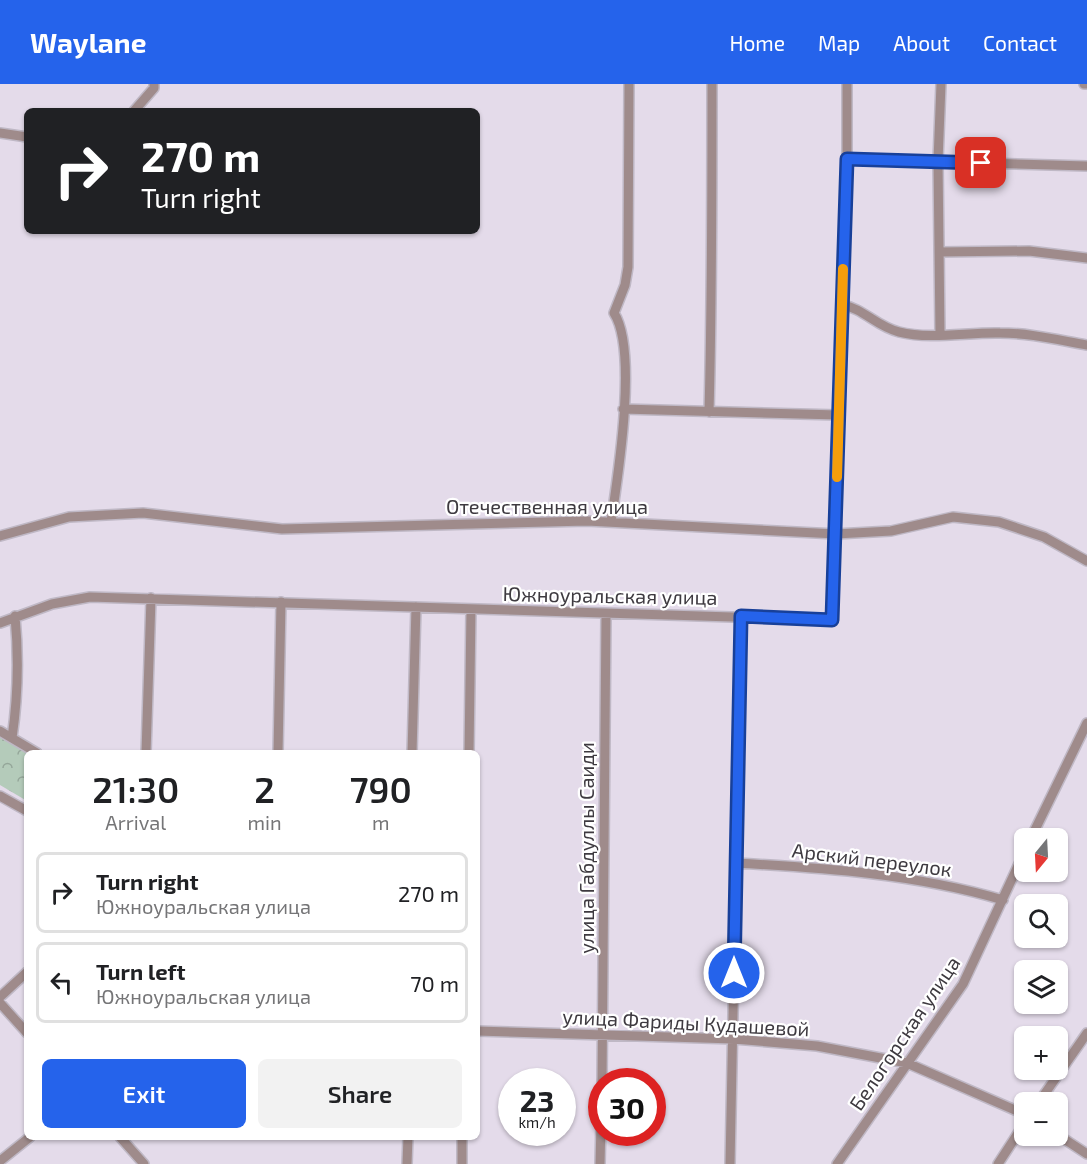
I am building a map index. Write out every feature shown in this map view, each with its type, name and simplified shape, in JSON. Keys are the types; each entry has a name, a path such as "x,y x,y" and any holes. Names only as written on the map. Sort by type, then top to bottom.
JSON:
{"street":[{"path":"611,522 623,409 624,334 614,313 625,285 627,267 629,84"},
{"path":"709,412 712,282 712,84"},
{"name":"Южноуральская улица","path":"0,623 70,599 151,598 832,620 847,159 847,84"},
{"path":"940,334 938,161 941,84"},
{"path":"137,108 156,85"},
{"path":"0,133 24,137"},
{"path":"847,159 1087,166"},
{"path":"939,252 1029,251 1087,258"},
{"path":"842,305 854,307 883,327 900,333 1003,333 1059,338 1087,345"},
{"path":"623,409 838,415"},
{"name":"Отечественная улица","path":"0,536 69,517 143,513 282,529 611,522 836,534 891,531 953,518 999,522 1044,537 1087,561"},
{"path":"146,750 151,598"},
{"path":"278,750 281,603"},
{"path":"412,750 416,607"},
{"path":"469,750 471,609"},
{"name":"улица Габдуллы Саиди","path":"602,1068 606,614"},
{"path":"12,738 18,695 19,655 15,616"},
{"path":"730,1164 741,616"},
{"path":"1036,828 1087,723"},
{"path":"0,731 32,750"},
{"path":"0,796 24,809"},
{"name":"Арский переулок","path":"735,863 845,870 952,885 1003,900"},
{"name":"Белогорская улица","path":"837,1164 963,984 1014,875"},
{"path":"0,997 24,975"},
{"path":"0,1003 24,1030"},
{"name":"улица Фариды Кудашевой","path":"480,1031 734,1039 817,1046 907,1063 1014,1110"},
{"path":"1046,1092 1087,1033"},
{"path":"998,1164 1014,1139"},
{"path":"0,1161 26,1140"},
{"path":"123,1140 144,1164"},
{"path":"407,1164 408,1140"},
{"path":"462,1140 462,1164"},
{"path":"1068,1142 1087,1154"},
{"name":"улица Габдуллы Саиди","path":"600,1146 600,1164"}],"green space":[{"path":"0,733 28,750 24,750 24,799 0,785"}],"slow traffic":[{"path":"837,477 843,269"}],"route":[{"path":"734,973 741,616 832,620 847,159 981,163"}]}
